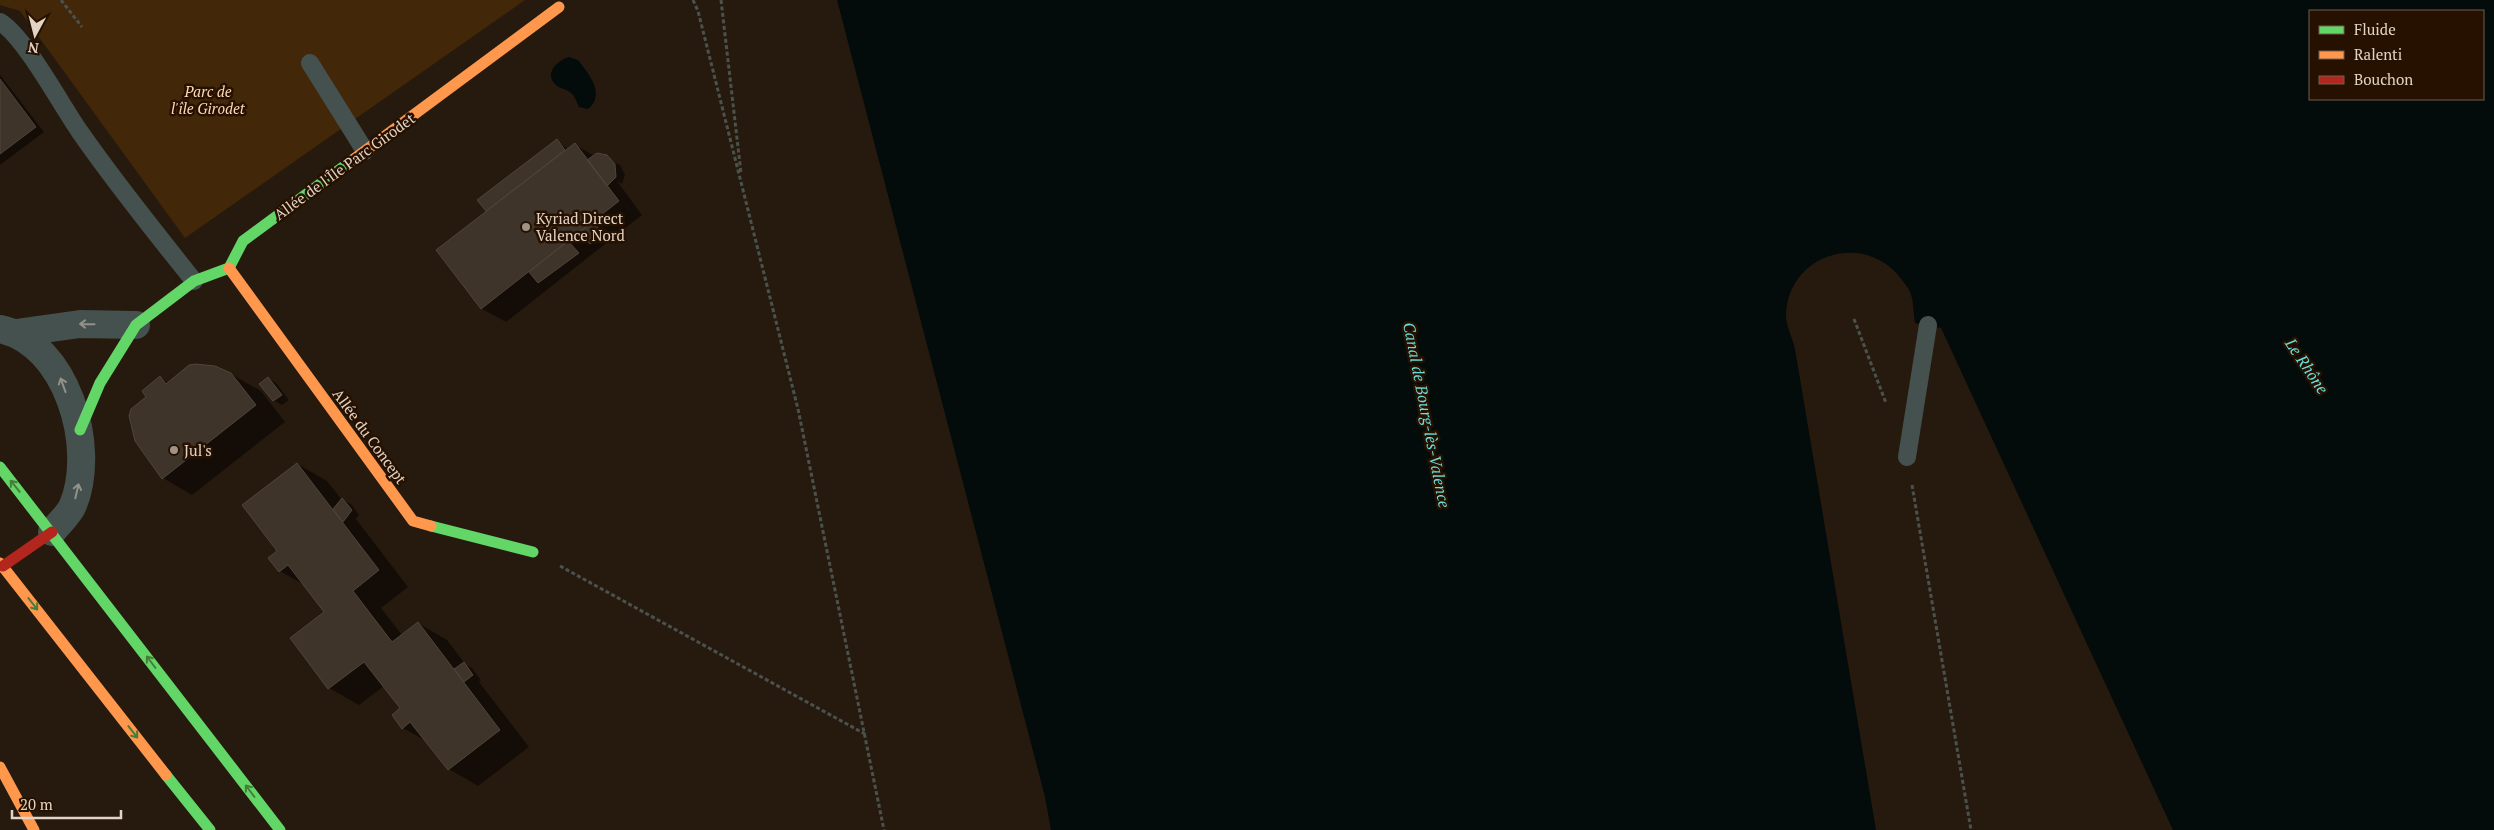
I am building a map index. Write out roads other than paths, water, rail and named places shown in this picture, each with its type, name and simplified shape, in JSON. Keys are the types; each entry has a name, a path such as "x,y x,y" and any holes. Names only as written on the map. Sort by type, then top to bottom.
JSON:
{"street":[{"name":"Allée de l'Île Parc Girodet","path":"229,268 243,241 559,7"},
{"path":"80,430 100,383 136,326 194,281 229,268"},
{"name":"Allée du Concept","path":"229,268 413,521 533,552"},
{"path":"8,331 80,324 136,326"},
{"path":"8,331 42,354 59,374 80,430 81,463 78,491 72,507 52,532 1,565 210,830"},
{"path":"0,467 280,830"},
{"path":"0,767 34,830"}],"lane":[{"path":"0,22 7,26 35,63 80,133 194,281"},
{"path":"310,63 364,151"},
{"path":"1907,457 1928,325"}],"water":[{"path":"837,0 2494,0 2494,830 2173,830 1941,328 1915,323 1909,290 1887,265 1869,256 1850,253 1831,256 1814,264 1799,277 1790,294 1786,316 1795,349 1876,830 1051,830 1045,797"},
{"path":"569,57 578,60 594,84 596,97 588,109 579,107 572,94 557,86 551,77 551,72 556,64"}],"place":[{"name":"Kyriad Direct Valence Nord","path":"526,227"},
{"name":"Jul's","path":"174,450"}],"park label":[{"name":"Parc de l'île Girodet","path":"208,100"}],"water label":[{"name":"Le Rhône","path":"2307,366"},
{"name":"Canal de Bourg-lès-Valence","path":"1427,415"}]}
